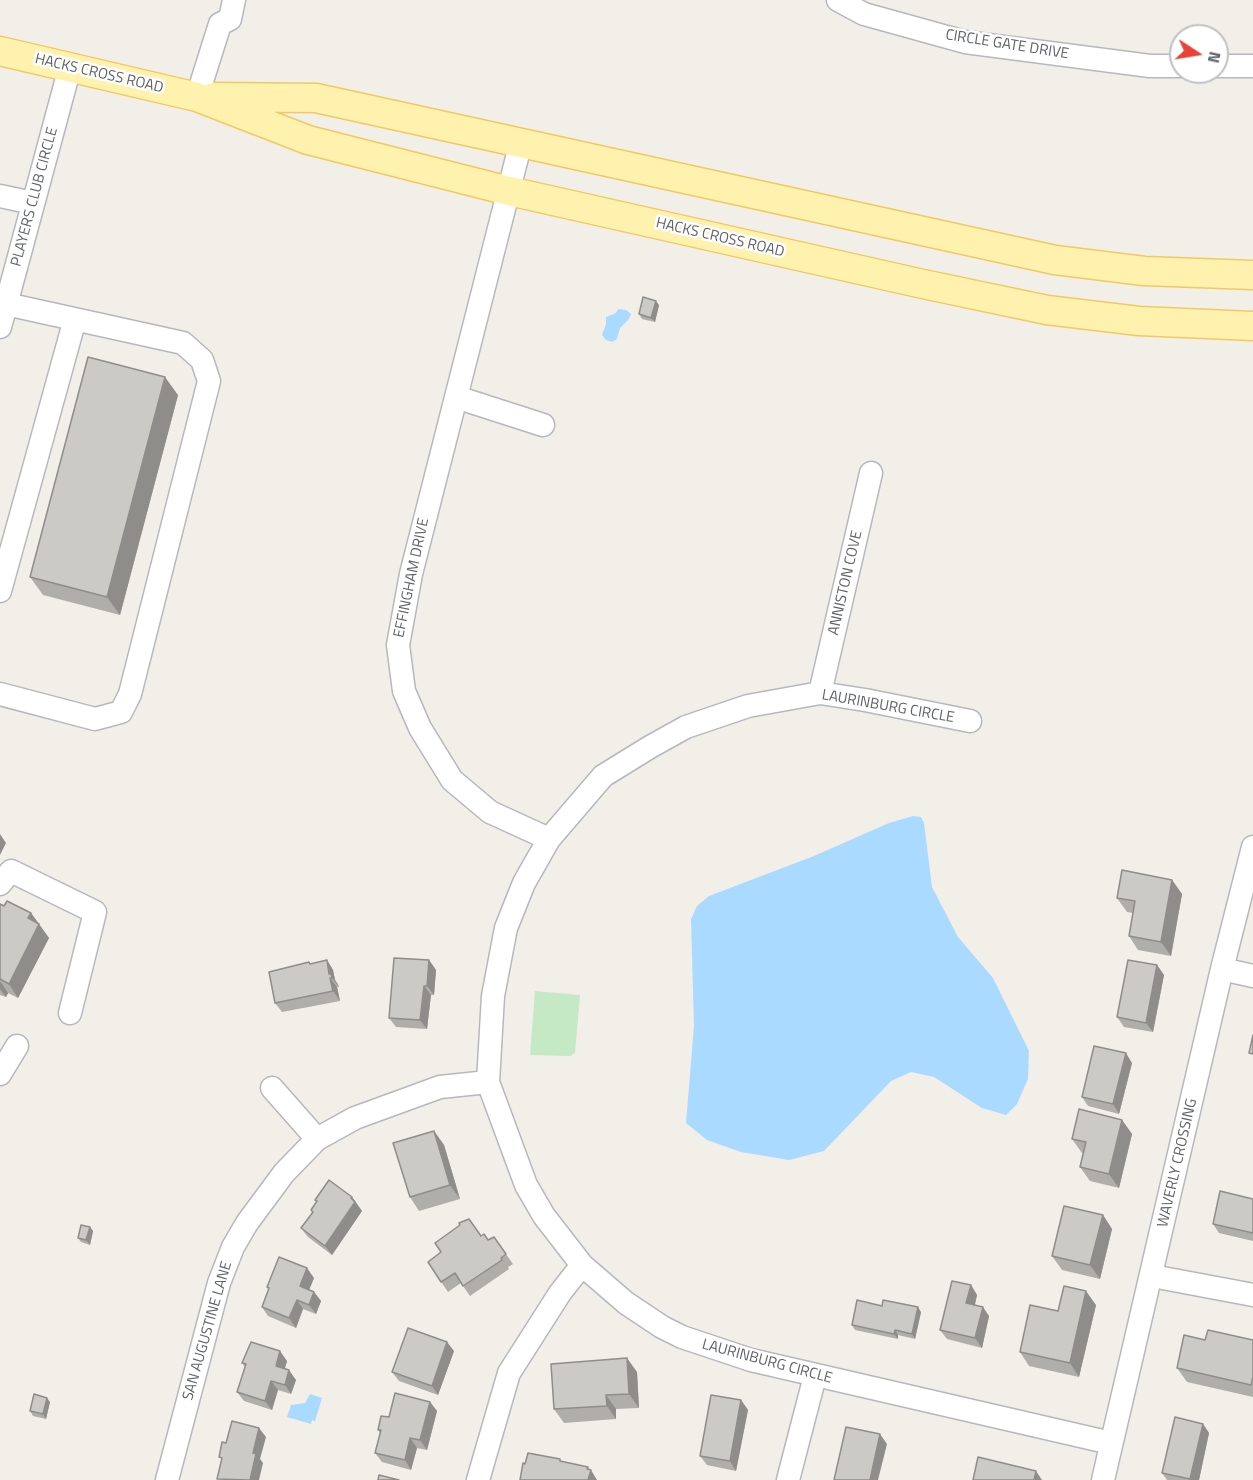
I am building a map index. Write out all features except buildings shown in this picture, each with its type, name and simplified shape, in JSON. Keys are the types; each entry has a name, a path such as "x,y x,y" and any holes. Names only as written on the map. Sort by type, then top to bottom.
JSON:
{"main road":[{"name":"HACKS CROSS ROAD","path":"0,51 197,97 308,140 509,191 1047,310 1139,321 1253,326"},
{"name":"HACKS CROSS ROAD","path":"197,97 316,98 1055,260 1144,271 1253,275"}],"street":[{"path":"197,97 219,24 214,16 219,0"},
{"path":"219,24 230,19 234,0"},
{"name":"CIRCLE GATE DRIVE","path":"838,0 864,14 965,42 1150,66 1169,66"},
{"path":"1229,66 1253,66"},
{"name":"PLAYERS CLUB CIRCLE","path":"0,327 70,67"},
{"name":"EFFINGHAM DRIVE","path":"521,142 411,574 398,645 404,691 420,728 452,780 490,812 549,838"},
{"path":"0,196 33,203"},
{"path":"0,694 95,719 121,712 130,694 209,381 202,360 183,343 6,304"},
{"path":"0,591 75,319"},
{"path":"456,397 543,425"},
{"name":"ANNISTON COVE","path":"820,693 871,473"},
{"name":"LAURINBURG CIRCLE","path":"970,721 820,693 748,706 686,727 603,776 549,838 524,883 506,928 493,996 488,1082 526,1185 544,1216 582,1265 626,1303 662,1327 723,1352 815,1376 1111,1443"},
{"name":"WAVERLY CROSSING","path":"1103,1480 1222,969 1253,847"},
{"path":"0,884 11,871 95,912 70,1014"},
{"path":"1222,969 1253,976"},
{"path":"0,1074 17,1046"},
{"name":"SAN AUGUSTINE LANE","path":"167,1480 209,1318 233,1247 248,1222 284,1173 317,1139 375,1109 440,1087 488,1082"},
{"path":"272,1088 317,1139"},
{"path":"478,1480 509,1373 560,1293 582,1265"},
{"path":"1152,1276 1253,1295"},
{"path":"788,1480 815,1376"}],"green space":[{"path":"535,991 580,995 575,1053 570,1056 530,1055"}],"water":[{"path":"618,309 626,310 631,314 620,328 617,339 612,342 606,340 602,335 606,317 616,313"},
{"path":"913,816 921,817 924,823 932,887 958,937 993,978 1029,1051 1028,1079 1017,1104 1006,1115 982,1108 934,1077 911,1072 891,1081 824,1151 789,1160 741,1152 707,1140 686,1123 694,1026 691,919 697,906 709,896 814,856 889,823"},
{"path":"310,1394 322,1398 315,1421 312,1420 311,1424 287,1417 291,1405 305,1403"}]}
